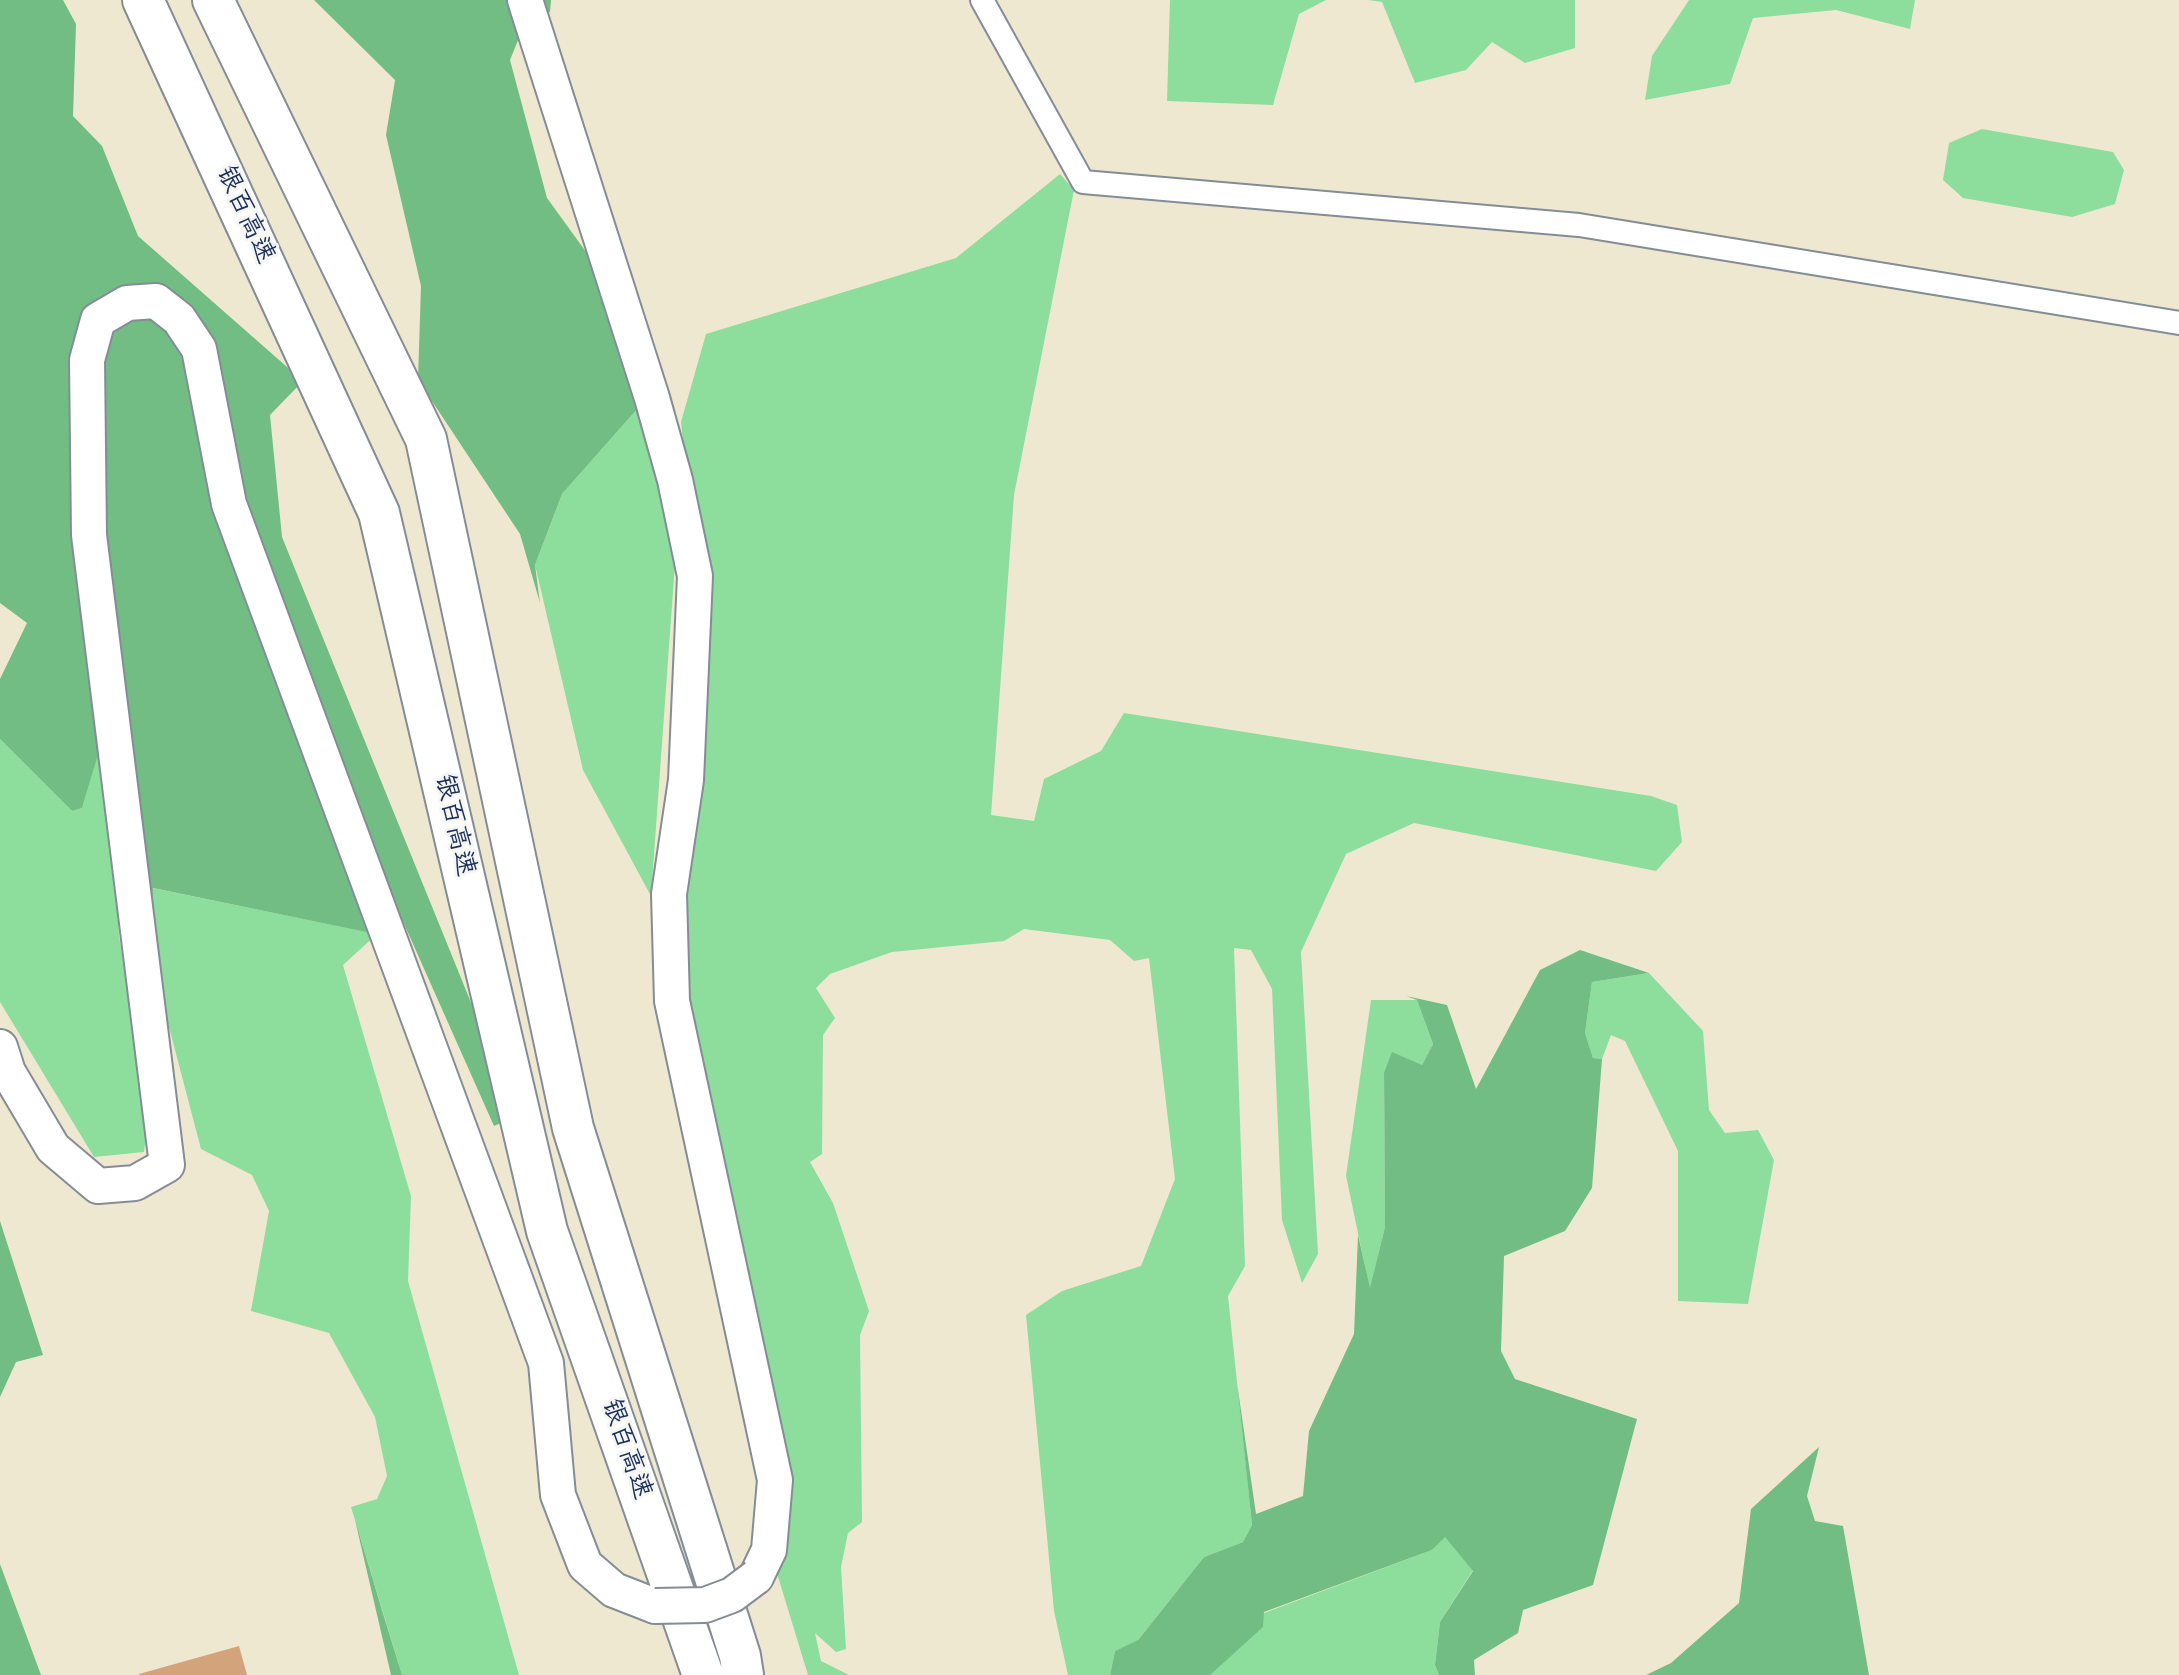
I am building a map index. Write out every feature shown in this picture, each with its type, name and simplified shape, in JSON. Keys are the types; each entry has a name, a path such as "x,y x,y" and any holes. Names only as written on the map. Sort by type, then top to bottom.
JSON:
{"highway":[{"name":"银百高速","path":"143,0 379,513 547,1231 703,1675"},
{"name":"银百高速","path":"213,0 426,439 573,1128 740,1656 743,1675"}],"main road":[{"path":"0,1047 8,1072 53,1148 98,1186 135,1183 167,1165 89,535 87,360 98,320 127,303 156,301 179,319 199,349 229,504 546,1363 558,1495 585,1565 614,1590 655,1606 705,1605 732,1595 756,1577 769,1550 775,1480 672,1001 669,894 686,780 695,576 675,480 652,398 525,0"}],"street":[{"path":"982,0 1083,182 1579,225 2179,323"}],"green space":[{"path":"0,0 63,0 76,24 73,116 102,146 138,236 303,381 270,415 282,537 517,1116 494,1126 401,917 371,933 153,888 151,919 108,769 98,755 82,808 72,811 0,739 0,679 27,623 0,603"},
{"path":"314,0 551,0 550,12 525,23 510,60 547,198 626,307 647,398 562,494 535,565 540,603 520,534 418,380 421,286 386,135 395,80"},
{"path":"1170,0 1326,0 1299,14 1273,105 1167,101"},
{"path":"1368,0 1575,0 1575,48 1525,63 1492,42 1466,70 1415,83 1382,2"},
{"path":"1689,0 1915,0 1910,29 1836,10 1753,18 1730,84 1645,100 1652,56"},
{"path":"1982,129 2113,152 2124,170 2115,204 2072,217 1963,198 1943,180 1949,143"},
{"path":"1060,174 1074,190 1014,495 991,815 1034,821 1044,779 1101,751 1124,713 1651,796 1677,805 1682,842 1656,871 1414,823 1346,854 1301,952 1318,1254 1302,1283 1282,1220 1272,989 1251,950 1234,948 1245,1266 1228,1296 1252,1525 1243,1542 1204,1557 1137,1641 1115,1651 1110,1675 1068,1675 1054,1611 1026,1315 1062,1291 1141,1266 1175,1179 1149,958 1134,961 1110,940 1024,929 1004,941 892,952 830,974 816,988 835,1018 823,1035 822,1154 810,1162 833,1203 869,1311 860,1335 862,1522 848,1533 841,1567 846,1649 836,1652 815,1633 821,1661 849,1675 808,1675 776,1570 681,1002 695,557 681,422 706,334 956,258"},
{"path":"648,397 675,564 651,896 583,770 535,565 562,494"},
{"path":"0,739 72,811 82,808 98,754 108,769 119,936 149,1112 144,1152 94,1157 0,1002"},
{"path":"152,888 377,934 343,965 411,1196 408,1281 519,1675 402,1675 351,1507 377,1499 387,1476 375,1417 329,1333 251,1311 269,1211 252,1175 201,1149 149,951"},
{"path":"1580,950 1649,973 1592,982 1585,1033 1593,1058 1602,1059 1592,1188 1565,1231 1504,1256 1501,1351 1515,1379 1637,1419 1593,1585 1523,1610 1518,1633 1474,1660 1475,1675 1439,1675 1435,1665 1440,1622 1473,1571 1445,1537 1432,1550 1264,1612 1263,1627 1210,1675 1110,1675 1115,1651 1138,1640 1204,1557 1243,1542 1252,1525 1237,1383 1256,1514 1303,1496 1309,1431 1354,1334 1358,1235 1370,1288 1385,1227 1384,1073 1392,1052 1422,1065 1433,1044 1417,1000 1406,996 1447,1005 1476,1089 1540,970"},
{"path":"1649,973 1703,1031 1709,1110 1725,1133 1758,1130 1774,1160 1748,1304 1678,1301 1678,1151 1625,1041 1611,1035 1602,1059 1593,1058 1585,1033 1592,982"},
{"path":"1371,1000 1417,1000 1433,1044 1422,1065 1384,1073 1385,1227 1370,1290 1346,1176"},
{"path":"0,1221 43,1355 16,1362 0,1397"},
{"path":"1819,1447 1807,1496 1815,1521 1843,1526 1869,1675 1646,1675 1671,1663 1739,1603 1751,1509"},
{"path":"355,1520 385,1620 402,1675 391,1675"},
{"path":"1445,1536 1473,1570 1440,1622 1435,1665 1439,1675 1210,1675 1264,1613 1432,1550"},
{"path":"0,1564 41,1675 0,1675"}],"building":[{"path":"239,1646 247,1675 139,1675 139,1674"}]}
